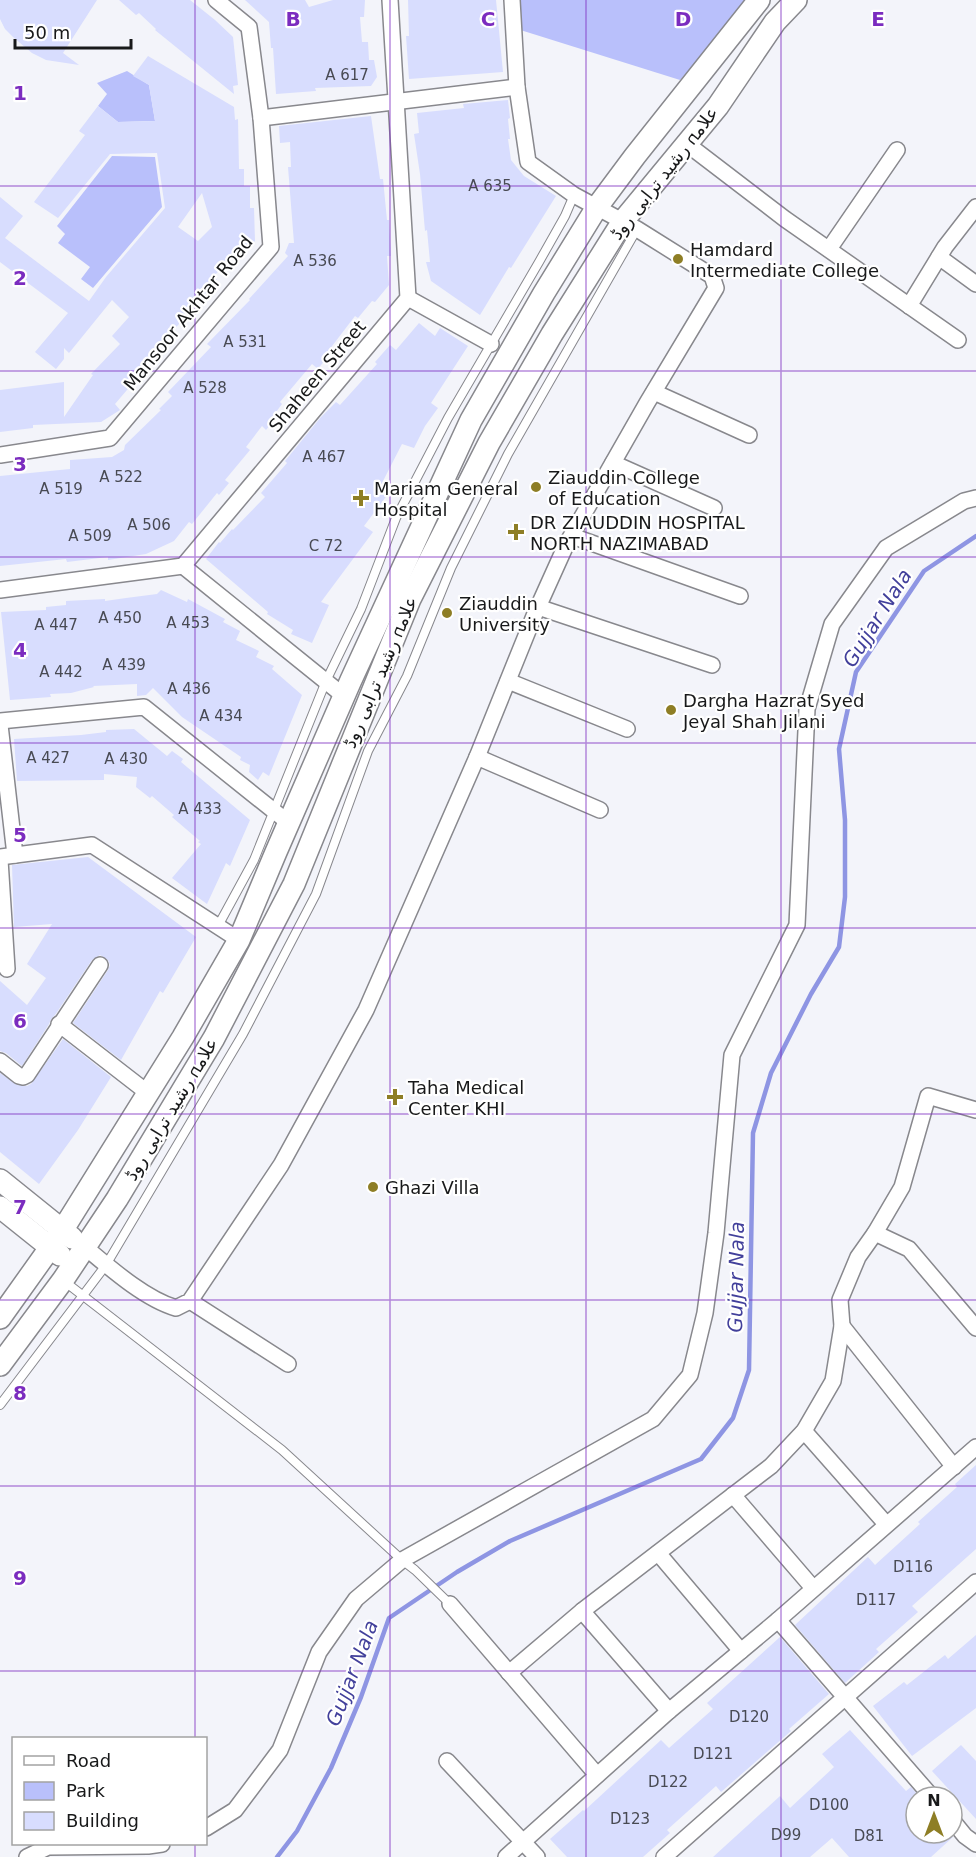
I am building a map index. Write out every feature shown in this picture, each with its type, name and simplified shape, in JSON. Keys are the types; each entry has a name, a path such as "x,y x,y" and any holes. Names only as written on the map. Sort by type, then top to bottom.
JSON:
{"main road":[{"name":"علامہ رشید ترابی روڈ","path":"0,1318 56,1240 148,1093 239,940 281,817 344,696 408,552 471,420 544,293 597,207 759,0"},
{"name":"علامہ رشید ترابی روڈ","path":"0,1365 68,1273 117,1199 214,1038 294,884 410,599 489,443 552,334 687,144 718,106 775,22 796,0"},
{"path":"0,1180 56,1240 68,1273"},
{"path":"0,1207 56,1240 85,1247"}],"street":[{"name":"Mansoor Akhtar Road","path":"0,454 110,438 271,247 261,118 249,27 216,0"},
{"path":"390,0 408,298 491,344"},
{"path":"85,1247 160,1304 176,1308 190,1301 281,1165 366,1010 477,757 538,607 572,536 716,288 712,276 630,225 574,195 528,162 517,87 512,0"},
{"path":"261,118 517,87"},
{"path":"687,144 785,219 958,340"},
{"path":"829,249 897,150"},
{"path":"909,306 939,257 976,207"},
{"path":"939,257 976,284"},
{"name":"Shaheen Street","path":"183,566 408,298"},
{"path":"654,392 749,435"},
{"path":"613,463 714,508"},
{"path":"207,1827 235,1810 280,1750 319,1652 356,1599 402,1560 653,1419 690,1375 705,1313 716,1233 732,1055 797,926 807,709 832,624 886,548 964,501 976,498"},
{"path":"572,536 740,596"},
{"path":"0,590 183,566 344,696"},
{"path":"538,607 712,664"},
{"path":"508,681 627,729"},
{"path":"7,969 0,723 144,707 281,817"},
{"path":"477,757 600,810"},
{"path":"5,857 92,845 239,940"},
{"path":"0,1060 19,1076 27,1075 100,965"},
{"path":"59,1024 148,1093"},
{"path":"509,1673 582,1611 771,1466 804,1431 833,1381 842,1326 840,1300 858,1257 902,1187 928,1096 976,1110"},
{"path":"875,1233 909,1249 974,1320"},
{"path":"190,1301 288,1364"},
{"path":"842,1326 954,1467"},
{"path":"804,1431 886,1524"},
{"path":"506,1857 669,1711 741,1652 976,1447"},
{"path":"733,1495 813,1588"},
{"path":"658,1553 741,1652"},
{"path":"664,1857 976,1582"},
{"path":"450,1604 597,1775"},
{"path":"582,1611 669,1711"},
{"path":"778,1620 922,1785"},
{"path":"447,1761 537,1857"},
{"path":"964,1835 976,1844"},
{"path":"27,1857 48,1847 155,1845"}],"lane":[{"path":"218,926 254,860 281,817 326,681 361,609 396,518 448,418 560,225 574,195"},
{"path":"0,1406 106,1265 243,1034 316,894 368,751 407,676 451,568 508,454 630,225"},
{"path":"68,1273 83,1296 282,1450 450,1604"}],"green space":[{"path":"511,0 750,0 680,80 514,28"},
{"path":"127,71 149,85 155,121 118,122 98,106 107,94 97,83"},
{"path":"112,156 155,157 162,207 93,288 81,279 90,267 58,243 65,234 57,226"}],"building":[{"path":"0,0 97,0 63,53 79,65 46,60 32,53 5,29 0,19"},
{"path":"119,0 190,0 215,20 233,37 238,85 233,86 234,94 155,30 139,13 136,15"},
{"path":"245,0 305,0 309,7 333,0 365,0 364,17 360,17 362,42 368,42 369,60 374,60 377,77 371,86 315,88 316,91 276,94 269,22"},
{"path":"408,0 496,0 503,72 409,79 406,36 409,36"},
{"path":"148,56 234,107 235,120 238,119 239,169 244,169 244,186 250,186 250,208 254,208 255,241 235,260 232,257 214,276 217,280 141,368 144,370 115,404 120,410 101,422 33,425 33,428 0,432 0,390 64,382 64,417 93,375 91,374 120,344 112,336 129,317 112,300 69,353 64,348 64,359 56,369 35,352 68,313 0,262 0,197 23,216 5,238 89,301 106,277 165,208 157,153 110,154 58,218 34,202 85,135 79,131 98,106 118,122 155,121 149,85 133,76","holes":["202,193 212,227 198,241 178,227"]},
{"path":"508,100 510,139 508,139 511,160 524,176 556,196 480,315 431,281 426,262 430,262 414,134 419,133 417,113 464,108 463,104"},
{"path":"371,116 380,179 383,179 387,220 389,220 391,256 387,256 389,285 358,318 355,316 326,354 328,356 318,369 312,364 280,402 282,404 273,416 276,418 266,430 262,426 246,447 250,450 225,480 229,483 219,495 217,493 192,524 189,522 174,541 146,554 108,560 108,557 67,562 66,559 0,566 0,476 70,469 70,460 112,457 124,450 125,445 172,396 168,392 211,347 207,344 250,300 288,256 285,253 289,243 294,243 288,167 291,167 290,142 280,143 279,126"},
{"path":"419,323 435,336 440,328 468,346 431,403 438,408 425,426 414,448 402,444 382,483 391,490 364,526 373,532 321,602 329,605 312,643 291,634 293,630 267,614 268,612 206,559 219,542 265,497 261,493 287,463 285,461 321,417 336,402 340,405 377,364 375,362 390,345 396,350"},
{"path":"161,590 187,602 188,599 225,619 223,622 240,631 236,640 259,651 256,657 274,666 272,669 302,695 269,776 263,772 258,780 249,772 250,765 240,760 241,757 182,717 153,688 146,695 137,696 137,684 93,686 71,693 50,694 51,697 10,700 1,612 46,610 46,607 66,605 66,601 105,599 105,601 157,594"},
{"path":"134,729 167,756 172,751 183,759 181,762 250,820 230,866 226,863 207,904 172,878 201,844 198,842 200,841 152,796 150,798 136,787 137,777 104,774 104,780 17,781 14,739"},
{"path":"88,857 196,937 163,993 160,991 121,1060 73,1023 110,965 108,960 100,955 92,960 22,1066 0,1051 0,981 27,1005 46,978 27,964 52,924 14,927 12,865"},
{"path":"63,1039 111,1077 78,1130 39,1184 0,1152 0,1073 17,1085 31,1084"},
{"path":"976,1465 976,1549 912,1606 918,1612 876,1649 879,1652 845,1683 795,1625 868,1557 875,1565 920,1524 918,1522 957,1487 955,1484"},
{"path":"976,1635 976,1708 912,1756 873,1706 904,1682 907,1685 945,1655 948,1659"},
{"path":"780,1637 829,1694 789,1729 791,1731 721,1792 716,1786 667,1830 670,1833 643,1857 567,1857 550,1839 661,1740 669,1748 713,1709 707,1703"},
{"path":"850,1730 904,1789 904,1845 944,1845 931,1857 849,1857 832,1838 810,1857 713,1857 780,1796 790,1808 834,1767 822,1754"},
{"path":"961,1745 976,1761 976,1819 964,1806 964,1785 945,1785 932,1771"}],"waterway":[{"name":"Gujjar Nala","path":"277,1857 297,1831 331,1768 361,1697 389,1618 457,1572 510,1541 701,1459 733,1418 749,1370 753,1133 771,1073 811,994 839,947 845,897 845,820 839,749 856,672 924,571 976,536"}],"place":[{"name":"Hamdard Intermediate College","path":"678,259"},
{"name":"Ziauddin College of Education","path":"536,487"},
{"name":"Mariam General Hospital","path":"361,498"},
{"name":"DR ZIAUDDIN HOSPITAL NORTH NAZIMABAD","path":"516,532"},
{"name":"Ziauddin University","path":"447,613"},
{"name":"Dargha Hazrat Syed Jeyal Shah Jilani","path":"671,710"},
{"name":"Taha Medical Center KHI","path":"395,1097"},
{"name":"Ghazi Villa","path":"373,1187"}]}
